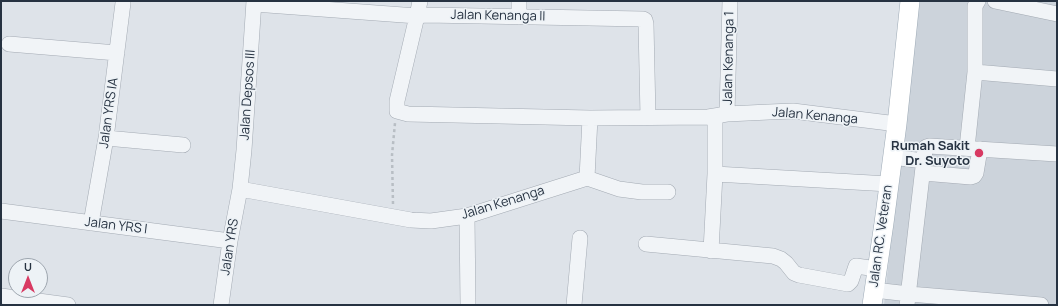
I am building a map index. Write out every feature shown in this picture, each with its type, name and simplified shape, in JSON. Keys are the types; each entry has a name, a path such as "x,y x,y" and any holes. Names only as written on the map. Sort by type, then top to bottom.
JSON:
{"main road":[{"name":"Jalan RC. Veteran","path":"877,296 878,268 910,1"}],"street":[{"path":"519,1 519,16"},
{"name":"Jalan Kenanga 1","path":"711,250 715,174 730,1"},
{"path":"892,157 923,167 971,177 976,173 973,149 975,6 978,1"},
{"path":"995,1 1057,14"},
{"name":"Jalan Kenanga II","path":"254,2 419,8 519,16 645,19 648,118"},
{"name":"Jalan Depsos III","path":"240,189 254,2"},
{"name":"Jalan YRS IA","path":"91,223 106,138 122,3"},
{"path":"397,111 397,102 419,8"},
{"path":"9,44 117,53"},
{"path":"975,72 1057,79"},
{"name":"Jalan Kenanga","path":"397,111 408,114 648,118 793,111 896,124"},
{"path":"590,118 587,178 619,189 647,192 668,192"},
{"path":"106,138 183,145"},
{"path":"908,300 924,150 926,147 1057,154"},
{"path":"715,174 889,184"},
{"name":"Jalan Kenanga","path":"240,189 411,220 431,221 467,216 587,178"},
{"name":"Jalan YRS","path":"221,305 230,241 240,189"},
{"name":"Jalan YRS I","path":"1,211 230,241"},
{"path":"467,216 468,305"},
{"path":"574,305 580,238"},
{"path":"646,244 772,256 781,259 794,273 799,275 848,284 851,281 856,266 878,268"},
{"path":"1,296 68,305"},
{"path":"877,296 908,300 1041,305"}],"path":[{"path":"393,216 392,155 397,111"}],"shaded area":[{"name":"Rumah Sakit Dr. Suyoto","path":"916,1 1057,1 1057,305 884,305"}],"place":[{"name":"Rumah Sakit Dr. Suyoto","path":"979,153"}]}
